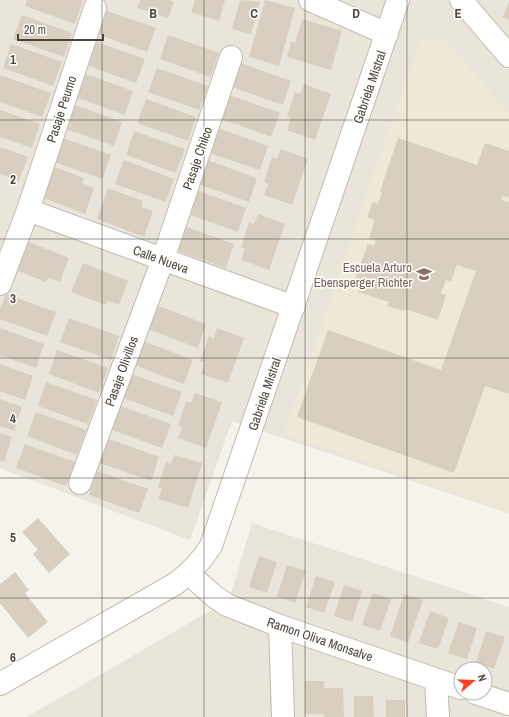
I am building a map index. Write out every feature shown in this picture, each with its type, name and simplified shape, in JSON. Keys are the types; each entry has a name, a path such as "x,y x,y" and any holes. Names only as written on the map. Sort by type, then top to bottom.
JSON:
{"street":[{"path":"310,0 387,34"},
{"name":"Gabriela Mistral","path":"0,684 175,584 189,574 201,562 211,546 398,0"},
{"path":"461,0 509,56"},
{"name":"Pasaje Peumo","path":"0,284 28,210 95,8"},
{"name":"Pasaje Chilco","path":"163,259 231,57"},
{"name":"Calle Nueva","path":"28,210 294,307"},
{"name":"Pasaje Olivillos","path":"80,483 163,259"},
{"name":"Ramon Oliva Monsalve","path":"189,574 215,598 227,605 280,626 453,685"},
{"path":"280,626 283,717"},
{"path":"436,680 438,717"},
{"path":"493,699 509,704"}],"shaded area":[{"path":"0,0 509,0 509,513 232,421 190,540 0,468"},
{"name":"Escuela Arturo Ebensperger Richter","path":"420,39 446,41 509,113 509,511 284,434"},
{"path":"252,523 509,607 509,717 27,717 229,600"}],"building":[{"path":"27,0 83,0 75,24 25,6"},
{"path":"140,0 169,0 174,2 168,18 137,8"},
{"path":"195,0 225,0 219,21 191,12"},
{"path":"240,0 260,2 251,34 232,29"},
{"path":"265,0 295,8 279,66 249,57"},
{"path":"509,2 509,20 503,17"},
{"path":"105,10 156,28 147,52 97,34"},
{"path":"22,15 72,33 64,57 13,39"},
{"path":"302,19 342,31 331,70 287,57 291,41 295,43"},
{"path":"168,35 219,53 210,77 160,59"},
{"path":"94,41 145,59 136,83 86,65"},
{"path":"11,44 62,62 53,86 3,68"},
{"path":"241,63 291,81 283,105 232,87"},
{"path":"157,68 208,86 199,110 148,92"},
{"path":"83,73 133,91 125,115 75,97"},
{"path":"0,75 51,93 42,117 0,102"},
{"path":"304,84 331,94 315,140 287,130 291,118 287,117 295,92 300,94"},
{"path":"229,95 280,113 271,137 221,119"},
{"path":"146,99 196,117 188,141 137,123"},
{"path":"72,104 122,122 114,146 63,128"},
{"path":"0,110 40,124 32,148 0,137"},
{"path":"218,128 268,146 260,170 209,153"},
{"path":"134,131 185,149 176,173 126,155"},
{"path":"60,137 111,155 102,179 52,161"},
{"path":"398,138 477,165 485,143 509,151 509,198 502,196 501,200 509,202 509,394 485,386 454,473 297,417 328,330 441,370 476,271 457,265 451,281 446,280 441,293 446,295 438,320 405,309 404,311 387,306 389,302 358,292 359,289 353,286 358,271 365,273 367,265 361,263 368,244 374,246 376,241 369,238 375,220 367,217 373,202 378,204 382,192 380,191"},
{"path":"0,147 28,157 19,181 0,174"},
{"path":"281,149 308,159 292,205 264,195 268,184 264,182 272,157 277,159"},
{"path":"124,160 174,179 166,202 115,184"},
{"path":"207,160 257,178 249,202 198,184"},
{"path":"49,165 84,178 82,183 94,188 85,214 38,196"},
{"path":"108,188 143,201 141,207 153,211 144,237 97,219"},
{"path":"196,190 246,208 238,232 188,214"},
{"path":"258,214 285,224 269,270 241,260 245,248 241,247 249,222 254,224"},
{"path":"184,226 234,244 226,268 175,250"},
{"path":"24,240 69,258 60,282 48,278 46,282 13,269"},
{"path":"83,263 128,281 119,305 107,301 106,305 71,292"},
{"path":"6,294 56,312 47,336 0,319 0,309"},
{"path":"156,305 206,324 198,348 147,329"},
{"path":"69,318 119,336 111,360 60,342"},
{"path":"0,328 44,344 36,368 0,355"},
{"path":"217,328 244,338 228,383 201,374 205,362 200,361 209,336 214,338"},
{"path":"143,341 193,360 184,384 134,365"},
{"path":"57,350 108,368 99,393 49,374"},
{"path":"0,364 33,376 25,400 0,391"},
{"path":"131,374 182,392 173,416 123,398"},
{"path":"46,382 97,400 88,424 38,406"},
{"path":"195,393 222,402 206,448 178,438 182,427 178,426 186,401 191,403"},
{"path":"0,399 22,407 14,431 0,426"},
{"path":"120,406 171,424 162,448 112,430"},
{"path":"36,412 86,430 77,455 27,436"},
{"path":"0,433 12,437 4,462 0,460"},
{"path":"109,439 159,457 151,481 100,463"},
{"path":"25,444 75,462 66,486 16,468"},
{"path":"174,455 202,463 188,508 158,499 162,488 158,487 166,462 171,464"},
{"path":"97,471 148,489 139,513 89,495"},
{"path":"38,518 70,554 49,573 33,554 38,550 22,532"},
{"path":"259,556 277,562 267,593 249,587"},
{"path":"287,565 306,571 295,603 277,596"},
{"path":"15,572 29,590 25,593 48,622 28,638 0,603 0,584"},
{"path":"316,576 335,582 324,613 306,607"},
{"path":"344,585 362,591 352,622 334,616"},
{"path":"373,593 391,599 380,631 362,625"},
{"path":"404,594 423,600 408,643 390,636"},
{"path":"430,611 449,618 438,649 419,643"},
{"path":"459,622 477,628 467,659 448,653"},
{"path":"486,631 505,637 494,669 493,661 477,661"},
{"path":"305,681 324,681 324,688 343,688 344,717 324,717 324,714 305,714"},
{"path":"354,696 373,696 374,717 354,717"},
{"path":"386,700 405,700 405,717 386,717"}],"place":[{"name":"Escuela Arturo Ebensperger Richter","path":"424,274"}]}
